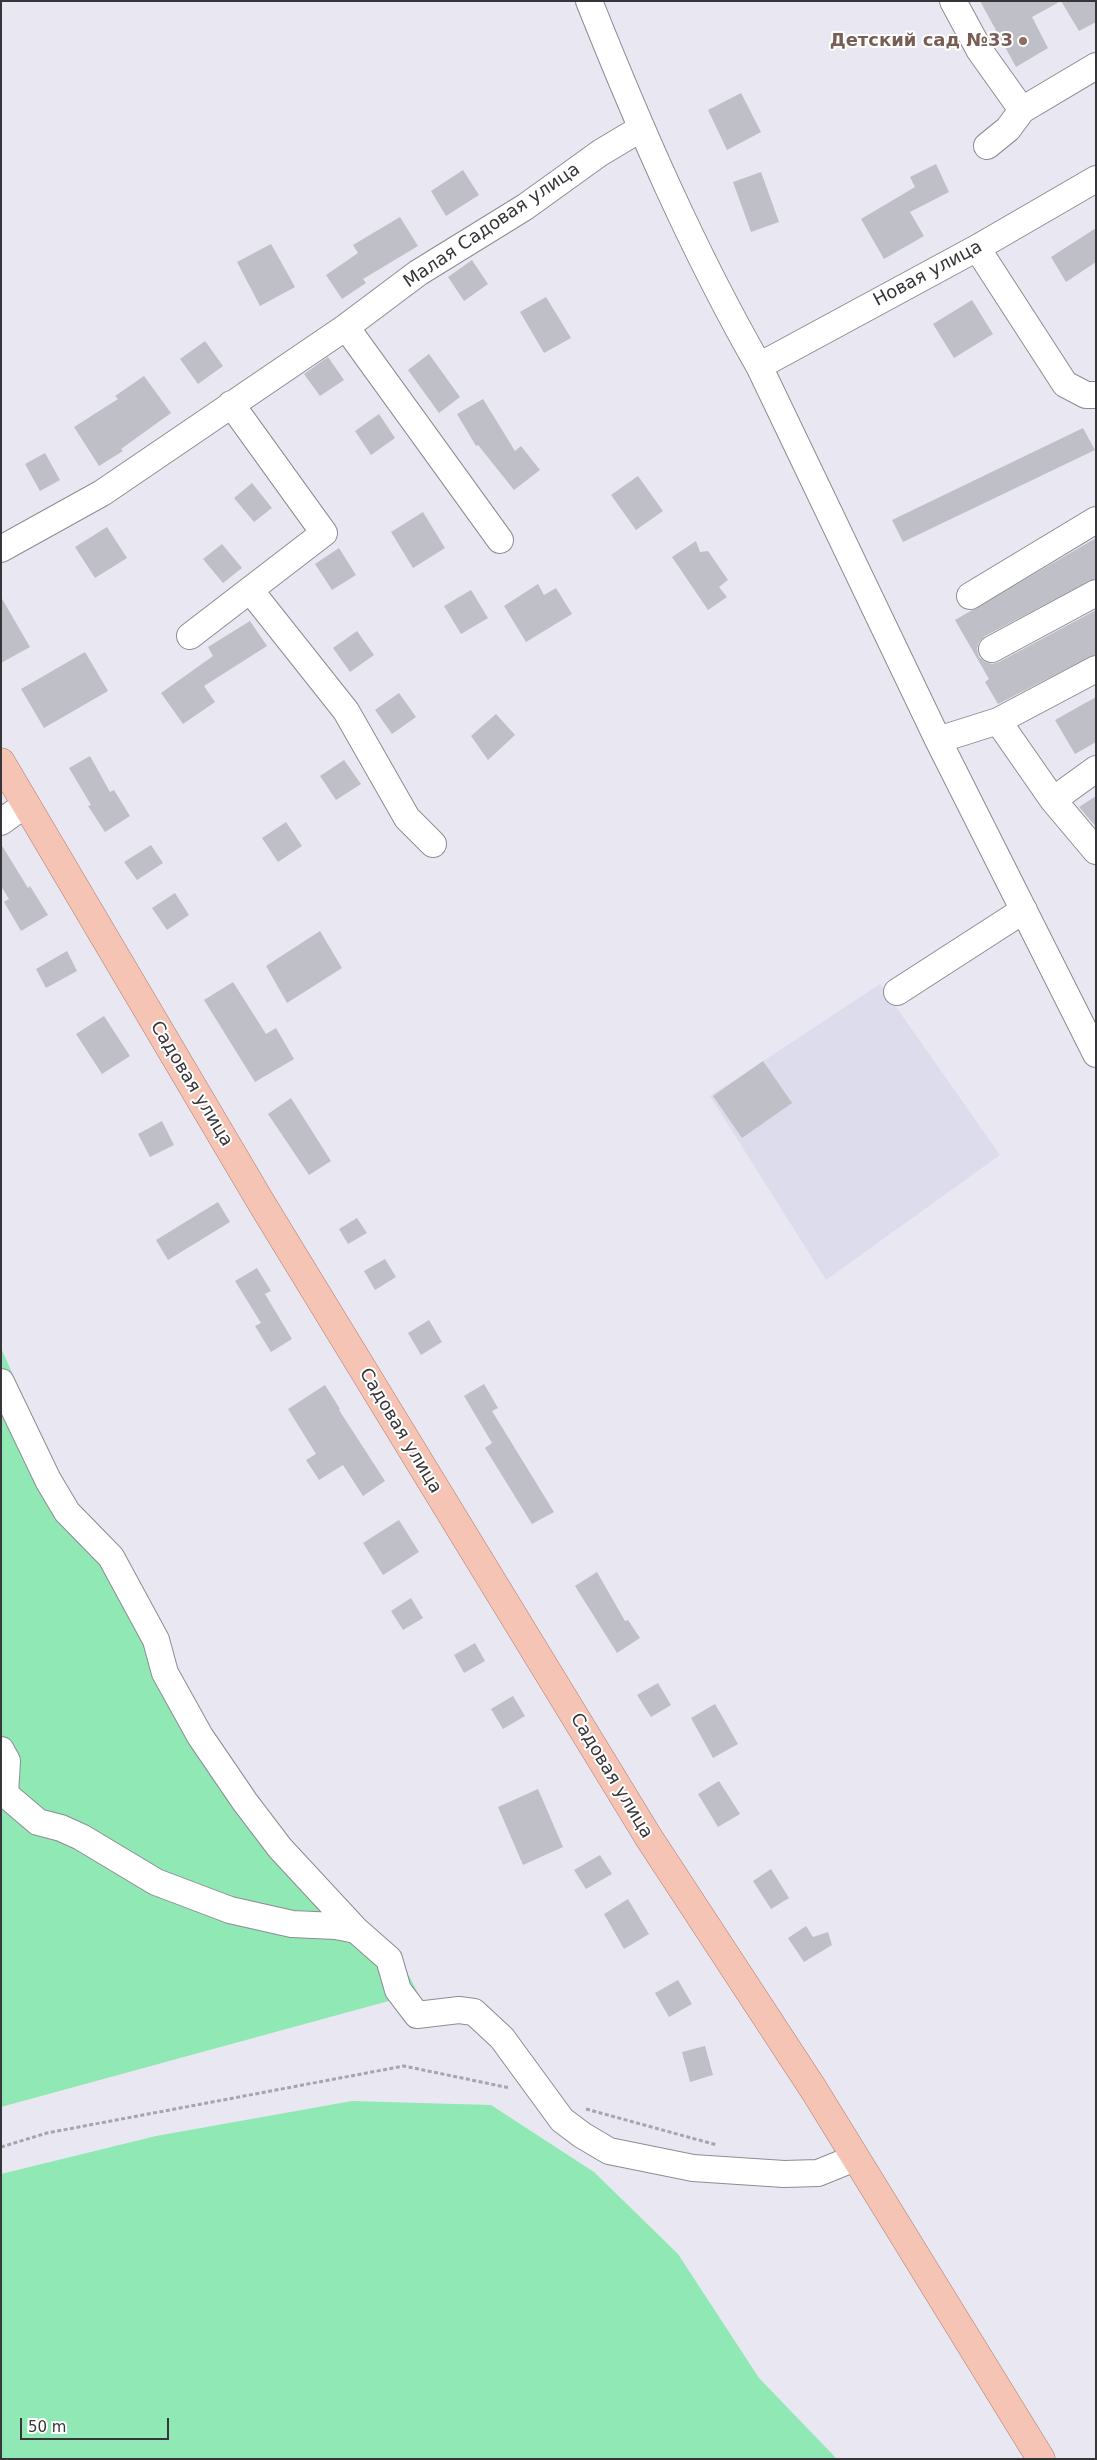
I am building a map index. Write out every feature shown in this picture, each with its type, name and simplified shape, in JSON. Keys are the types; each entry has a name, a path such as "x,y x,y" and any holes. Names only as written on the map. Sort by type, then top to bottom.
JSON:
{"main road":[{"name":"Садовая улица","path":"1,762 262,1204 644,1830 814,2090 1041,2459"}],"street":[{"path":"589,1 640,129 730,316 759,366 938,740 1096,1054"},
{"path":"953,1 980,51 1022,110"},
{"path":"987,146 1008,129 1022,110 1096,66"},
{"name":"Малая Садовая улица","path":"1,549 102,493 346,328 418,273 525,207 600,153 640,129"},
{"name":"Новая улица","path":"759,366 977,248 1096,179"},
{"path":"977,248 1065,384 1086,395 1096,395"},
{"path":"346,328 500,540"},
{"path":"190,636 324,533 231,404"},
{"path":"970,596 1096,520"},
{"path":"250,590 346,711 407,818 433,844"},
{"path":"992,649 1096,593"},
{"path":"938,740 998,721 1096,669"},
{"path":"998,721 1053,800 1096,851"},
{"path":"1053,800 1096,769"},
{"path":"1,822 26,804"},
{"path":"897,992 1024,910"},
{"path":"1,1382 48,1480 67,1512 111,1557 133,1595 156,1640 165,1673 200,1736 245,1802 280,1848 356,1930 389,1959 398,1990 418,2015 459,2010 474,2012 502,2038 562,2120 582,2135 609,2151 693,2168 784,2174 818,2173 855,2158"},
{"path":"1,1750 7,1761 3,1795 38,1822 61,1828 81,1837 156,1882 230,1910 292,1924 336,1926 356,1930"}],"path":[{"path":"1,2147 47,2134 404,2066 513,2088"},
{"path":"586,2108 720,2146"}],"shaded area":[{"path":"880,984 1000,1155 826,1280 710,1096"}],"green space":[{"path":"1,1348 64,1488 203,1729 299,1866 399,1957 418,1993 1,2107"},
{"path":"352,2101 491,2105 594,2172 678,2254 759,2378 837,2459 1,2459 1,2174 156,2136"}],"building":[{"name":"Детский сад №33","path":"980,1 1061,1 1032,17 1048,48 1016,67"},
{"path":"1061,1 1096,1 1096,22 1079,31"},
{"path":"741,93 761,132 727,150 708,110"},
{"path":"936,164 949,192 910,212 924,236 884,259 861,219 915,187 910,177"},
{"path":"463,170 479,195 446,216 431,191"},
{"path":"761,172 779,222 751,232 733,182"},
{"path":"400,217 418,246 363,279 366,283 342,299 326,275 358,253 353,245"},
{"path":"1096,228 1096,262 1066,282 1051,257"},
{"path":"271,244 295,287 260,306 237,262"},
{"path":"472,260 488,284 464,301 448,277"},
{"path":"546,297 571,338 544,353 520,312"},
{"path":"972,300 993,334 954,358 933,324"},
{"path":"205,341 223,366 198,384 180,359"},
{"path":"429,354 460,397 439,413 408,370"},
{"path":"328,357 344,380 320,396 304,374"},
{"path":"144,376 171,413 121,449 123,451 99,466 74,427 118,399 115,396"},
{"path":"483,399 515,451 521,446 540,470 514,490 478,445 476,446 457,414"},
{"path":"379,414 395,438 371,455 355,431"},
{"path":"1083,428 1095,450 903,542 892,520"},
{"path":"45,453 60,480 40,491 25,464"},
{"path":"638,476 663,511 636,530 611,495"},
{"path":"252,483 272,508 254,522 234,498"},
{"path":"423,512 445,548 413,568 391,532"},
{"path":"107,527 127,558 95,578 75,547"},
{"path":"1096,538 1096,578 985,636 979,642 977,649 979,657 985,662 992,664 999,662 1096,610 1096,654 998,704 985,682 989,679 955,620"},
{"path":"696,541 700,552 708,551 728,580 719,587 727,597 708,610 672,557"},
{"path":"222,544 242,568 223,583 203,559"},
{"path":"339,548 356,575 332,590 315,564"},
{"path":"538,584 544,595 556,588 572,614 526,642 504,606"},
{"path":"471,590 488,618 461,634 444,606"},
{"path":"1,597 30,647 1,663"},
{"path":"250,621 267,646 204,686 215,702 183,724 161,693 213,656 208,647"},
{"path":"357,631 374,655 350,672 333,648"},
{"path":"85,652 108,691 44,728 21,689"},
{"path":"399,693 416,717 392,734 375,710"},
{"path":"1096,697 1096,742 1075,754 1055,720"},
{"path":"496,714 515,735 488,760 471,736"},
{"path":"90,756 110,792 114,790 130,816 105,832 88,806 91,805 69,768"},
{"path":"344,760 361,784 336,800 320,776"},
{"path":"1096,796 1096,827 1079,807"},
{"path":"286,822 302,846 278,862 262,838"},
{"path":"1,844 28,888 30,886 48,915 21,931 4,902 9,899 1,886"},
{"path":"151,845 163,863 137,880 124,862"},
{"path":"175,893 189,915 167,930 152,908"},
{"path":"320,931 342,968 287,1003 266,966"},
{"path":"67,951 77,971 46,988 36,969"},
{"path":"233,982 266,1034 276,1028 294,1059 255,1082 204,1000"},
{"path":"104,1016 130,1056 102,1074 76,1034"},
{"path":"763,1061 792,1103 742,1138 713,1096"},
{"path":"291,1098 331,1161 309,1175 268,1114"},
{"path":"162,1121 174,1145 150,1157 138,1134"},
{"path":"218,1202 230,1222 168,1260 156,1240"},
{"path":"357,1218 367,1233 348,1244 339,1229"},
{"path":"385,1259 396,1277 375,1290 364,1271"},
{"path":"257,1268 271,1291 265,1294 292,1339 271,1352 255,1326 261,1323 235,1281"},
{"path":"429,1320 442,1342 421,1355 408,1333"},
{"path":"484,1384 498,1408 492,1411 554,1512 532,1524 485,1448 492,1443 464,1396"},
{"path":"325,1385 385,1481 363,1496 343,1465 319,1480 306,1460 316,1454 288,1409"},
{"path":"399,1520 419,1552 383,1575 363,1543"},
{"path":"597,1572 625,1621 628,1620 640,1638 617,1653 575,1586"},
{"path":"411,1598 423,1618 403,1630 391,1611"},
{"path":"475,1643 485,1661 464,1673 454,1655"},
{"path":"658,1683 671,1705 651,1717 637,1695"},
{"path":"513,1696 525,1716 503,1729 491,1709"},
{"path":"715,1704 738,1744 713,1758 691,1718"},
{"path":"719,1781 740,1814 718,1827 698,1794"},
{"path":"538,1789 563,1847 523,1865 498,1807"},
{"path":"600,1855 612,1874 586,1889 574,1870"},
{"path":"771,1869 789,1898 771,1909 753,1881"},
{"path":"628,1899 649,1934 624,1949 604,1914"},
{"path":"806,1926 813,1937 828,1932 832,1945 804,1962 788,1938"},
{"path":"678,1980 692,2004 669,2017 655,1993"},
{"path":"705,2046 713,2075 690,2082 682,2052"}],"place":[{"name":"Детский сад №33","path":"1023,41"}]}
